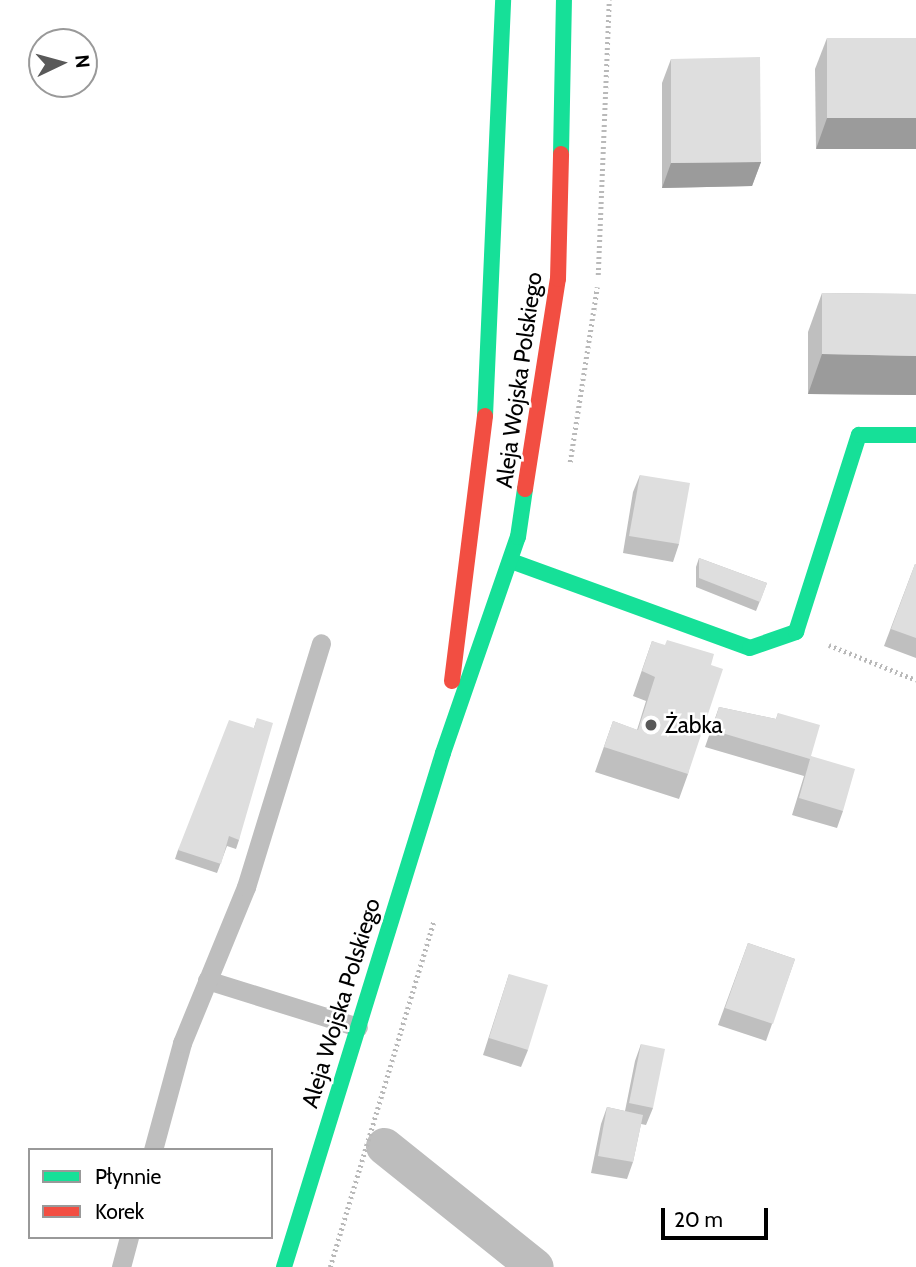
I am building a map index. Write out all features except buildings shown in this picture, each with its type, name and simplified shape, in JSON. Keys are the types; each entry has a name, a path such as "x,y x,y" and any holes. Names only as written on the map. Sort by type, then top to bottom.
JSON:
{"main road":[{"name":"Aleja Wojska Polskiego","path":"443,753 490,379 503,0"},
{"name":"Aleja Wojska Polskiego","path":"284,1267 443,753 512,561 539,428 558,279 564,0"},
{"path":"512,561 750,648 796,632 859,435 916,435"}],"lane":[{"path":"154,1148 182,1043 246,887 321,643"},
{"path":"207,980 358,1027"},
{"path":"121,1267 129,1239"}],"path":[{"path":"796,632 916,680"}],"waterway":[{"path":"384,1146 535,1267"}],"traffic: fast":[{"path":"485,416 503,0"},
{"path":"561,154 564,0"},
{"path":"511,561 750,648 796,632 859,435 916,435"},
{"path":"284,1267 443,753 518,537 525,489"}],"traffic: jam":[{"path":"525,489 558,279 561,154"},
{"path":"452,681 485,416"}],"place":[{"name":"Żabka","path":"651,725"}]}
